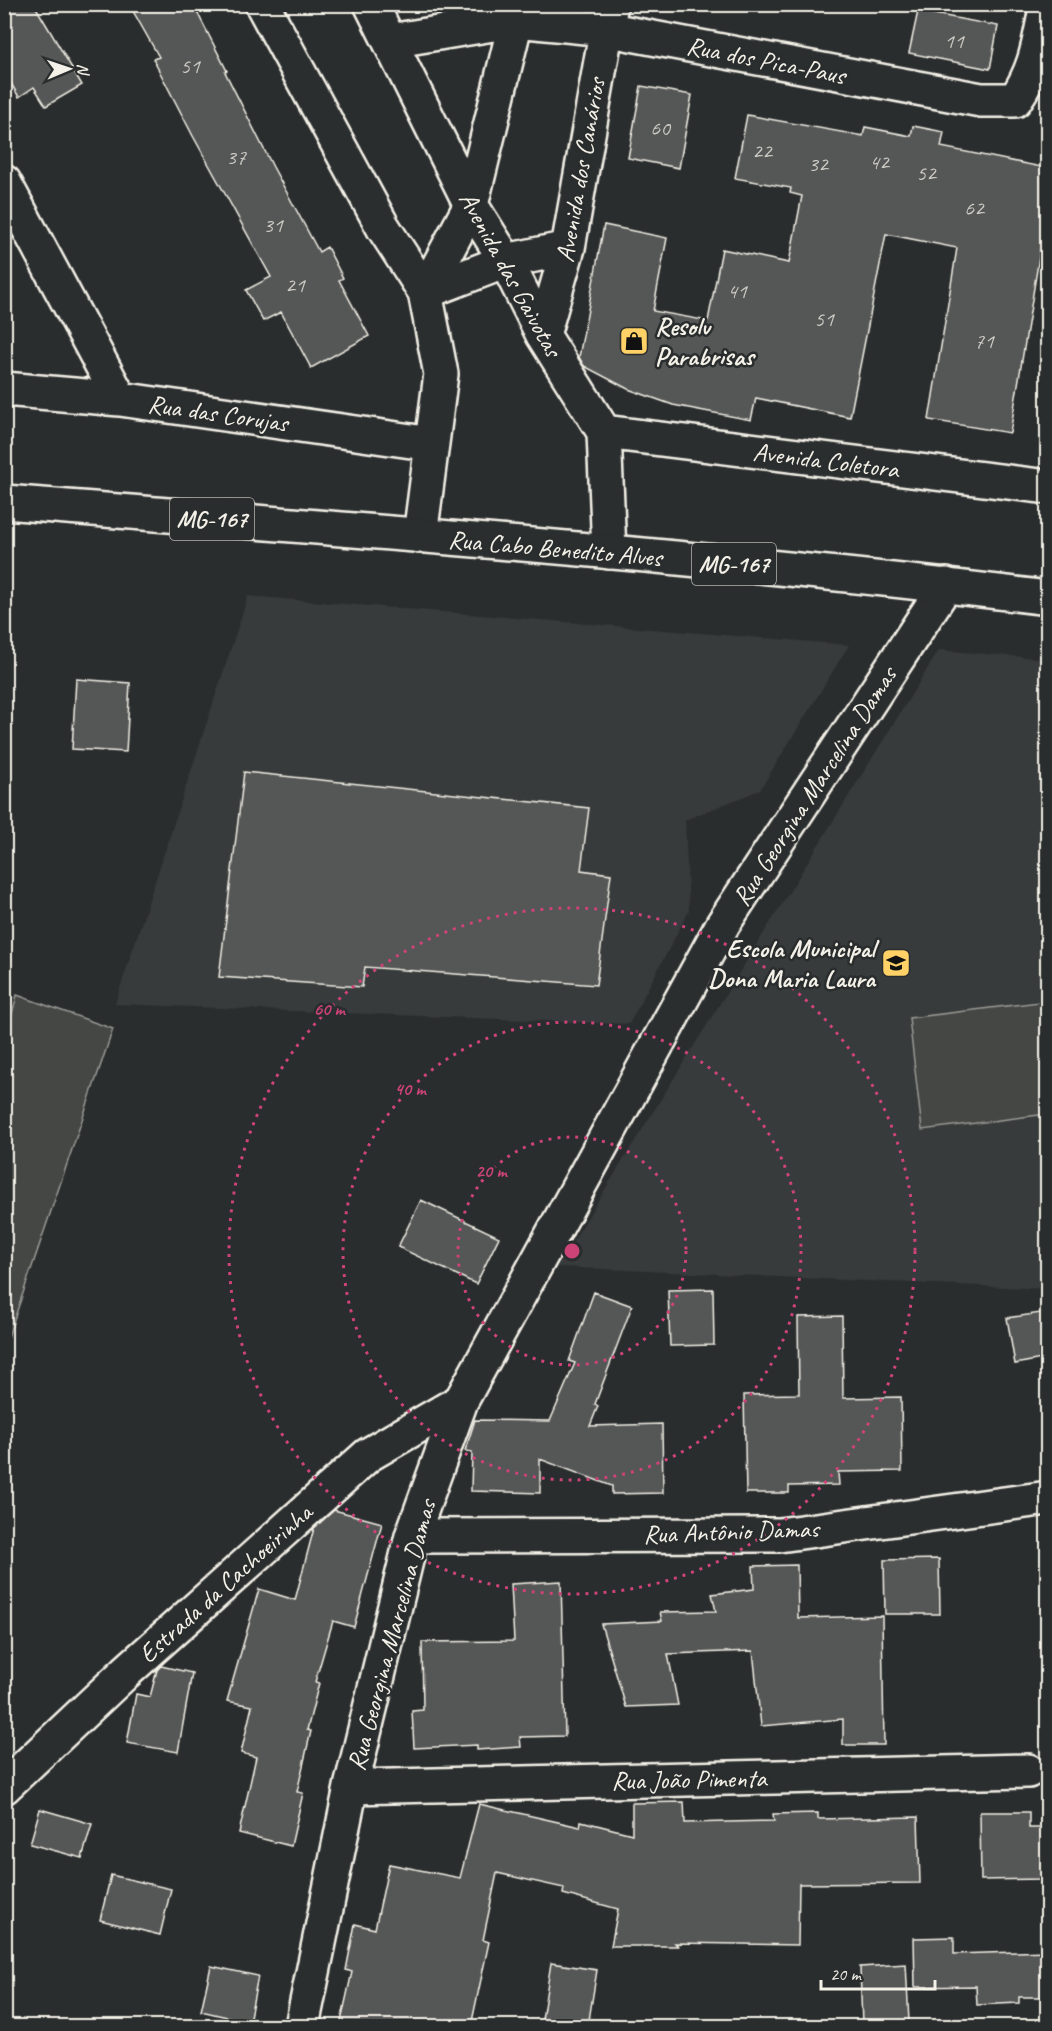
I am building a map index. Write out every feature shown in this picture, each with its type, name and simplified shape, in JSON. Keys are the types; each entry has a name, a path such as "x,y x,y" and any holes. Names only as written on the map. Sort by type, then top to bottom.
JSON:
{"street":[{"path":"262,4 383,227 425,292 441,374 420,536"},
{"name":"Avenida das Gaivotas","path":"371,4 471,205 506,261 543,335 604,432 609,552"},
{"name":"Rua dos Pica-Paus","path":"390,41 518,12 608,17 981,100 1015,100 1035,64 1047,4"},
{"path":"425,292 471,205 518,12"},
{"name":"Avenida dos Canários","path":"543,335 568,249 608,17"},
{"path":"4,182 120,399"},
{"path":"425,292 506,261 568,249"},
{"name":"Rua das Corujas","path":"4,389 120,399 432,444"},
{"name":"Avenida Coletora","path":"604,432 1047,487"},
{"name":"MG-167","path":"4,502 420,536"},
{"name":"Rua Cabo Benedito Alves","path":"420,536 946,585 1047,598"},
{"name":"Rua Georgina Marcelina Damas","path":"302,2026 351,1787 412,1536 461,1401 723,924 946,585"},
{"name":"Estrada da Cachoeirinha","path":"4,1787 126,1672 368,1455 461,1401"},
{"name":"Rua Antônio Damas","path":"412,1536 779,1534 1047,1498"},
{"name":"Rua João Pimenta","path":"351,1787 1028,1771"}],"shaded area":[{"path":"248,596 849,645 760,790 685,820 689,911 629,1024 115,1004"},
{"name":"Escola Municipal Dona Maria Laura","path":"939,650 1047,659 1047,1289 557,1267"},
{"path":"17,995 113,1029 5,1346 4,1044"},
{"path":"1047,1001 1047,1114 922,1130 909,1018"}],"building":[{"path":"4,4 34,4 82,85 46,106 34,87 19,97 4,72"},
{"path":"129,4 193,4 273,167 319,252 327,247 343,278 339,280 369,336 311,368 281,312 263,321 246,290 271,277 193,136 153,59 159,57"},
{"path":"918,11 998,26 990,69 909,53"},
{"path":"641,86 692,95 679,168 628,158"},
{"path":"747,115 863,136 865,127 911,136 913,126 944,132 941,147 1047,168 1047,209 1010,433 929,420 957,248 886,234 850,417 756,398 751,420 673,405 628,389 584,366 579,357 604,225 667,238 653,311 708,321 722,249 789,263 802,196 790,193 791,188 735,178"},
{"path":"76,679 130,683 126,752 72,749"},
{"path":"244,772 589,808 581,870 611,874 596,985 365,967 362,987 219,977"},
{"path":"421,1200 499,1237 476,1284 398,1247"},
{"path":"713,1289 714,1345 670,1346 668,1290"},
{"path":"594,1292 632,1306 595,1404 598,1406 590,1426 662,1424 663,1493 612,1494 612,1486 540,1459 540,1493 471,1491 472,1452 465,1451 475,1420 550,1421 575,1363 569,1361"},
{"path":"1047,1312 1047,1358 1015,1364 1007,1318"},
{"path":"842,1316 843,1398 901,1397 902,1471 838,1472 839,1485 789,1486 789,1493 746,1493 744,1395 799,1394 798,1317"},
{"path":"334,1510 382,1523 354,1627 333,1621 315,1682 319,1683 307,1730 311,1731 297,1792 303,1793 291,1846 239,1833 256,1757 241,1753 252,1706 227,1701 259,1589 295,1600 314,1528"},
{"path":"939,1559 940,1614 885,1614 884,1560"},
{"path":"797,1565 798,1618 882,1616 884,1745 843,1745 843,1719 761,1726 753,1651 668,1654 678,1705 626,1707 601,1624 662,1621 660,1612 716,1611 712,1594 754,1589 753,1566"},
{"path":"561,1581 565,1736 520,1737 521,1747 477,1750 477,1745 414,1748 412,1711 423,1710 422,1642 514,1641 511,1584"},
{"path":"161,1666 192,1673 178,1752 127,1743 136,1694 150,1697 157,1670"},
{"path":"684,1802 685,1823 774,1821 773,1814 818,1813 818,1819 918,1817 920,1883 799,1884 798,1945 675,1943 678,1946 611,1946 618,1909 563,1894 564,1888 497,1873 483,1940 489,1942 471,2026 340,2026 352,1972 346,1970 355,1924 375,1929 389,1864 460,1878 479,1804 580,1827 581,1821 632,1834 632,1803"},
{"path":"40,1809 92,1824 82,1858 30,1844"},
{"path":"980,1812 1029,1812 1029,1828 1047,1828 1047,1879 981,1880"},
{"path":"111,1875 171,1889 160,1935 100,1920"},
{"path":"954,1937 954,1954 1047,1951 1047,1997 1019,1997 1019,2003 977,2005 976,1986 915,1987 914,1938"},
{"path":"551,1963 597,1970 588,2026 541,2026"},
{"path":"906,1964 909,2022 862,2024 860,1967"},
{"path":"211,1966 258,1976 249,2022 201,2011"}],"place":[{"name":"Resolv Parabrisas","path":"634,341"},
{"name":"Escola Municipal Dona Maria Laura","path":"896,963"}]}
